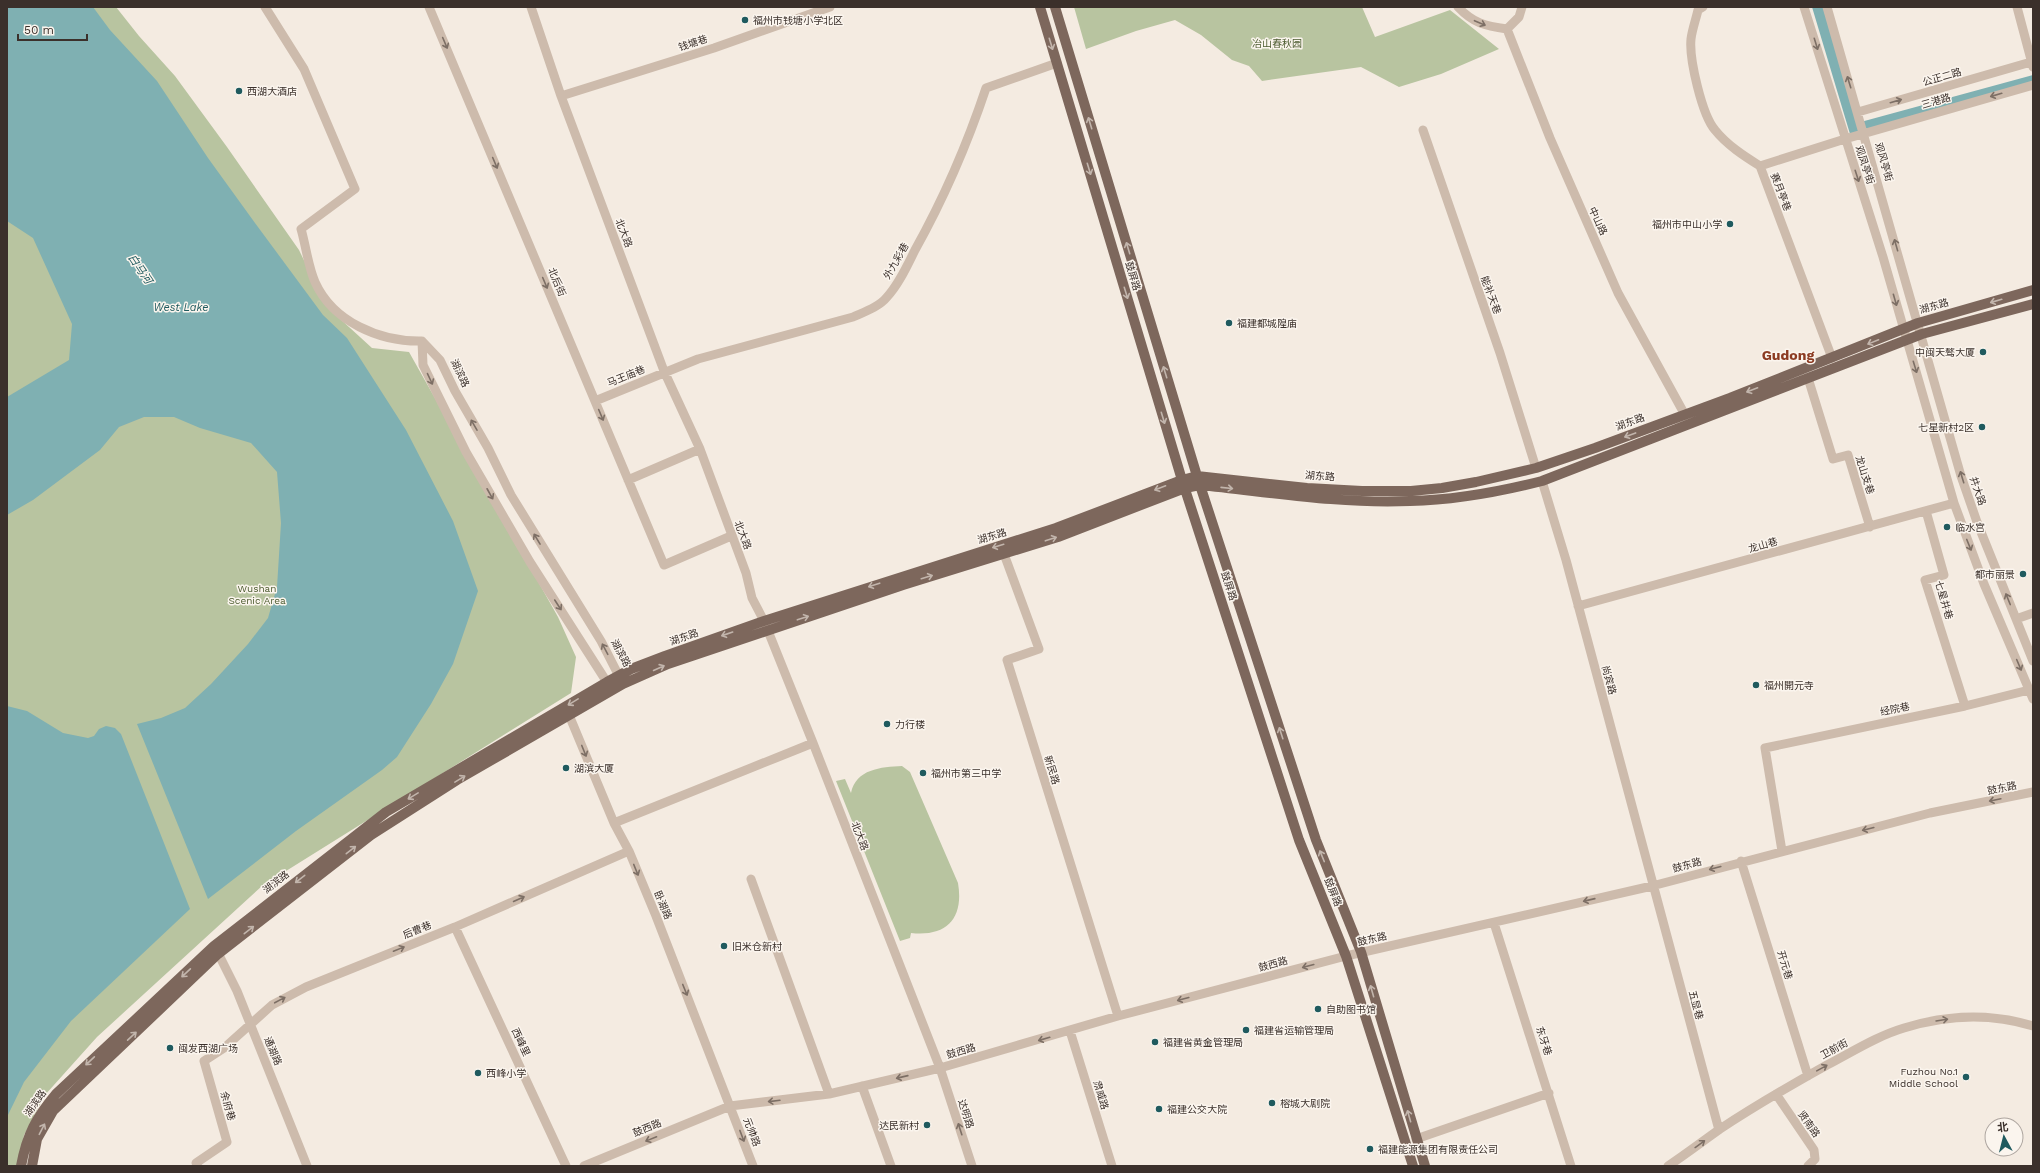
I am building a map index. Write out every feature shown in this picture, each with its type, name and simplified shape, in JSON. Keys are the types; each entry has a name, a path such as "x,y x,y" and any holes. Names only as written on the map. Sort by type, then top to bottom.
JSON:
{"main road":[{"name":"鼓屏路","path":"1040,7 1183,484 1299,840 1346,956 1413,1166"},
{"name":"鼓屏路","path":"1055,7 1199,481 1316,840 1361,952 1425,1166"},
{"name":"湖东路","path":"621,680 668,664 765,626 1183,484 1199,481 1307,488 1411,491 1442,488 1536,468 1685,415 1918,323 2033,290"},
{"name":"湖东路","path":"1199,481 1301,497 1409,502 1482,494 1542,481 1922,334 2033,304"},
{"name":"湖东路","path":"765,626 1058,537 1183,484"},
{"name":"湖滨路","path":"22,1166 27,1142 37,1117 56,1094 216,950 386,812 621,680"},
{"name":"湖滨路","path":"32,1166 37,1139 53,1111 216,950 370,835 457,780 569,715 609,686"}],"street":[{"path":"265,7 304,69 355,189 301,229 315,282 334,310 362,329 402,341 422,341 423,365 466,452 530,562 609,686"},
{"name":"北后街","path":"429,7 664,565 731,536"},
{"name":"北大路","path":"531,7 561,96 664,371 700,449 746,573 752,598 813,743 940,1068"},
{"name":"钱塘巷","path":"561,96 714,48 830,7"},
{"path":"1458,7 1469,18 1488,27 1507,29 1519,17 1522,7"},
{"name":"赛月亭巷","path":"1703,7 1698,10 1690,40 1694,73 1704,107 1714,129 1738,152 1760,166 1832,358"},
{"name":"观凤亭街","path":"1804,7 1883,257 1954,504 1984,584 2031,694"},
{"name":"观风亭街","path":"1827,7 1918,323"},
{"path":"2017,7 2032,64"},
{"name":"中山路","path":"1507,29 1562,167 1618,293 1685,415"},
{"name":"外九彩巷","path":"664,371 698,359 853,317 887,298 911,258 946,191 969,139 986,88 1057,64"},
{"name":"公正二路","path":"1858,112 2032,64"},
{"name":"三港路","path":"1760,166 1864,133 2033,85"},
{"name":"能补天巷","path":"1423,130 1500,353 1536,468"},
{"name":"井大路","path":"1918,323 1961,476 1977,522 2033,660"},
{"name":"湖滨路","path":"422,341 440,360 455,391 488,448 511,495 601,641 621,680"},
{"name":"马王庙巷","path":"595,401 664,371"},
{"name":"龙山支巷","path":"1808,378 1833,459 1848,455 1870,527"},
{"path":"628,480 700,449"},
{"name":"尚宾路","path":"1542,481 1578,606 1652,886"},
{"name":"龙山巷","path":"1578,606 1954,504"},
{"name":"七星井巷","path":"1926,511 1944,575 1925,580 1965,706"},
{"name":"新民路","path":"1004,554 1039,649 1007,660 1118,1016"},
{"path":"2016,619 2033,614"},
{"name":"经院巷","path":"1782,851 1765,748 1965,706 2031,694"},
{"name":"卧湖路","path":"569,715 614,824 628,851 730,1106"},
{"path":"614,824 813,743"},
{"name":"鼓东路","path":"1346,956 1652,886 1741,861 1930,813 2033,792"},
{"name":"后曹巷","path":"224,1048 272,1004 306,987 455,927 628,851"},
{"name":"开元巷","path":"1741,861 1808,1076"},
{"path":"751,879 830,1094"},
{"name":"五显巷","path":"1652,886 1719,1130"},
{"name":"东牙巷","path":"1494,923 1571,1166"},
{"name":"西峰里","path":"455,927 566,1166"},
{"name":"通湖路","path":"216,950 238,991 250,1025 307,1166"},
{"name":"鼓西路","path":"584,1166 730,1106 830,1094 940,1068 1070,1032 1118,1016 1346,956"},
{"name":"卫前街","path":"1668,1166 1719,1130 1776,1094 1880,1038 1903,1028 1947,1019 1987,1017 2033,1026"},
{"name":"肃威路","path":"1070,1032 1112,1166"},
{"name":"余府巷","path":"198,1166 196,1163 227,1142 204,1060 224,1048"},
{"name":"达明路","path":"940,1068 972,1166"},
{"path":"862,1086 891,1166"},
{"path":"1416,1139 1549,1093"},
{"name":"贤南路","path":"1776,1094 1814,1150 1815,1159 1808,1166"},
{"name":"元帅路","path":"730,1106 753,1166"}],"green space":[{"name":"Wushan Scenic Area","path":"7,7 116,7 139,36 175,76 227,147 299,250 326,306 372,348 409,352 558,617 576,657 571,693 262,886 97,1037 45,1095 24,1135 19,1166 7,1166"},
{"name":"冶山春秋园","path":"1074,7 1362,7 1375,37 1450,10 1499,49 1441,74 1399,87 1361,67 1262,81 1249,66 1232,60 1201,35 1175,20 1136,31 1086,49"},
{"path":"902,766 910,772 958,883 959,895 958,906 950,923 934,932 911,933 910,938 900,941 836,781 845,779 851,793 858,779 864,774 886,767"}],"water":[{"name":"West Lake","path":"7,7 93,7 110,30 157,81 208,158 323,315 347,338 406,430 453,521 478,591 453,664 431,704 397,757 382,770 296,831 208,899 137,724 161,718 185,708 211,684 248,644 268,618 277,587 281,523 277,472 251,443 200,428 174,417 144,417 119,427 100,450 33,500 7,515 7,397 69,360 72,324 33,238 7,221"},
{"path":"1812,7 1823,7 1857,123 2033,75 2033,83 1850,134"},
{"path":"7,706 27,711 63,733 88,738 94,736 99,729 106,726 115,728 121,734 190,909 71,1021 24,1082 7,1117"}],"place":[{"name":"福州市钱塘小学北区","path":"745,20"},
{"name":"西湖大酒店","path":"239,91"},
{"name":"福州市中山小学","path":"1730,224"},
{"name":"福建都城隍庙","path":"1229,323"},
{"name":"中闽天骜大厦","path":"1983,352"},
{"name":"七星新村2区","path":"1982,427"},
{"name":"临水宫","path":"1947,527"},
{"name":"都市丽景","path":"2023,574"},
{"name":"福州開元寺","path":"1756,685"},
{"name":"力行楼","path":"887,724"},
{"name":"湖滨大厦","path":"566,768"},
{"name":"福州市第三中学","path":"923,773"},
{"name":"旧米仓新村","path":"724,946"},
{"name":"自助图书馆","path":"1318,1009"},
{"name":"福建省运输管理局","path":"1246,1030"},
{"name":"福建省黄金管理局","path":"1155,1042"},
{"name":"闽发西湖广场","path":"170,1048"},
{"name":"西峰小学","path":"478,1073"},
{"name":"Fuzhou No.1 Middle School","path":"1966,1077"},
{"name":"榕城大剧院","path":"1272,1103"},
{"name":"福建公交大院","path":"1159,1109"},
{"name":"达民新村","path":"927,1125"},
{"name":"福建能源集团有限责任公司","path":"1370,1149"}],"district":[{"name":"Gudong","path":"1788,355"}],"water label":[{"name":"白马河","path":"140,269"}]}
